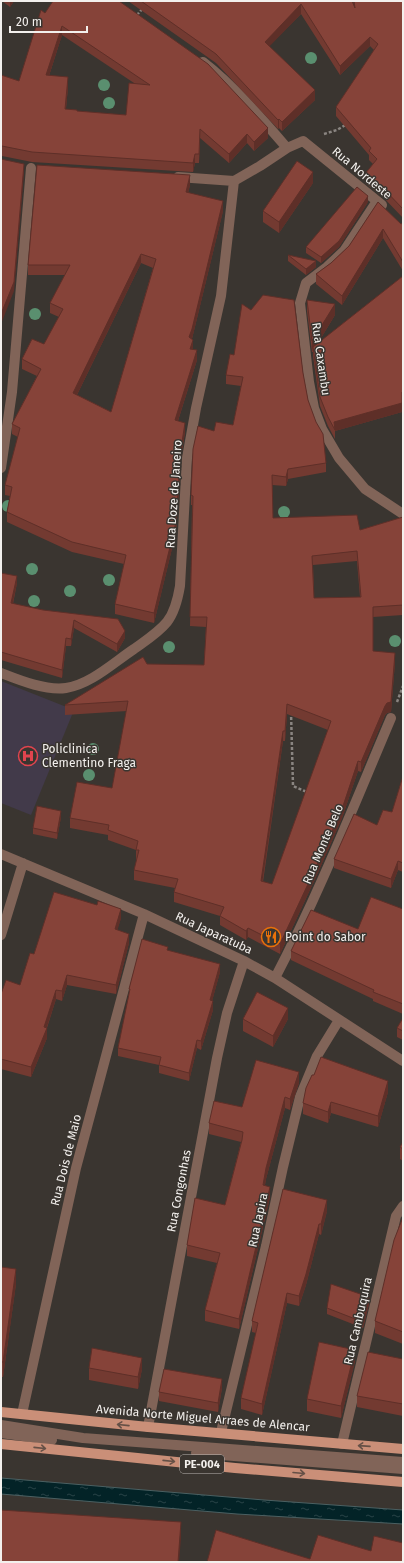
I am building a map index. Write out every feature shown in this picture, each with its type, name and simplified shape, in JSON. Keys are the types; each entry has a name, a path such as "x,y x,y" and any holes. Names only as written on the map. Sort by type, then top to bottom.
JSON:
{"main road":[{"name":"Avenida Norte Miguel Arraes de Alencar","path":"1,1412 148,1427 221,1432 403,1449"},
{"name":"PE-004","path":"1,1444 235,1468 403,1482"}],"street":[{"path":"194,55 212,68 287,148"},
{"path":"171,177 234,181 287,148 303,141"},
{"name":"Rua Nordeste","path":"303,141 388,211"},
{"path":"1,468 3,441 12,392 31,168"},
{"name":"Rua Doze de Janeiro","path":"1,673 23,682 50,687 65,688 80,683 98,675 153,635 167,622 173,611 178,598 180,586 187,458 196,408 221,296 234,181"},
{"name":"Rua Caxambu","path":"377,201 344,251 327,267 306,283 300,303 309,382 314,408 322,429 339,458 365,489 403,514"},
{"name":"Rua Monte Belo","path":"275,978 299,933 326,873 391,718"},
{"name":"Rua Japaratuba","path":"1,854 144,914 244,961 275,978 403,1061"},
{"path":"1,934 23,863"},
{"name":"Rua Dois de Maio","path":"22,1414 76,1168 144,914"},
{"name":"Rua Congonhas","path":"148,1427 217,1058 227,1014 244,961"},
{"name":"Rua Japira","path":"221,1432 300,1097 317,1056 339,1020"},
{"name":"Rua Cambuquira","path":"342,1444 396,1216 403,1206"},
{"path":"1,1425 83,1438 403,1462"},
{"path":"1,1433 87,1444 403,1469"}],"path":[{"path":"137,15 144,6"},
{"path":"303,141 337,130 351,122"},
{"path":"291,708 293,786 313,794"}],"shaded area":[{"name":"Policlinica Clementino Fraga","path":"1,681 74,710 31,815 1,803"}],"water":[{"path":"1,1478 403,1510 403,1524 237,1514 1,1494"}],"building":[{"path":"53,1 119,1 208,64 268,128 254,142 247,134 229,154 200,129 199,154 195,154 193,163 32,152 1,147 1,75 19,81 41,10 45,13","holes":["62,26 150,85 129,83 126,115 65,109 68,77 46,75"]},
{"path":"141,1 352,1 355,8 354,1 403,1 403,209 382,187 365,174 377,159 369,151 371,148 336,107 378,44 370,37 340,66 301,4 265,42 315,90 282,122 279,119 278,120 216,54"},
{"path":"1,159 24,164 14,282 1,314"},
{"path":"297,161 313,172 279,222 263,211"},
{"path":"37,165 190,175 186,192 223,201 189,337 193,340 190,349 197,350 175,420 185,423 181,448 176,522 154,613 115,604 126,555 72,542 7,512 12,487 5,485 20,428 12,424 41,369 22,359 32,339 44,344 63,309 50,303 70,265 28,265","holes":["141,254 156,259 111,412 73,393"]},
{"path":"357,187 368,196 339,241 321,257 306,247"},
{"path":"378,202 401,224 403,223 403,262 383,229 342,296 316,274 331,263 349,246"},
{"path":"288,255 316,261 306,269"},
{"path":"403,276 402,403 334,422 335,430 320,397 313,347"},
{"path":"263,295 294,300 303,373 308,400 316,422 323,434 326,463 288,469 286,477 272,475 273,518 357,515 360,530 403,517 403,605 373,607 373,651 395,653 391,702 387,703 385,706 361,762 358,761 342,809 280,944 248,928 246,931 220,916 224,907 174,892 178,879 134,870 139,850 136,850 138,841 108,830 109,825 70,818 77,782 112,788 128,701 65,705 143,657 147,664 204,665 207,617 190,617 193,449 198,426 214,431 216,422 233,425 243,377 226,375 230,354 234,355 242,304 251,310","holes":["357,551 361,597 314,598 312,556","287,704 331,721 272,884 261,881 283,731 285,731"]},
{"path":"307,300 335,304 312,341"},
{"path":"1,573 17,576 11,603 43,610 118,619 125,631 117,644 74,620 71,639 66,638 62,670 1,652"},
{"path":"403,776 403,863 398,861 391,879 334,859 354,814 377,825 383,810 392,812"},
{"path":"37,806 61,811 57,833 33,828"},
{"path":"54,892 97,905 98,901 121,909 115,929 129,934 116,985 67,975 62,991 56,990 44,1027 47,1028 31,1067 1,1059 1,994 6,980 20,985 30,953 34,954"},
{"path":"371,897 403,909 403,1004 373,992 374,990 291,951 311,910 358,929"},
{"path":"142,939 168,947 167,950 220,964 210,1000 213,1001 201,1041 197,1040 189,1073 159,1065 161,1057 118,1048 129,989"},
{"path":"257,992 288,1008 273,1036 243,1019"},
{"path":"403,1018 403,1031 397,1028"},
{"path":"321,1057 388,1081 378,1116 331,1102 328,1112 303,1103 306,1088 312,1075 314,1075"},
{"path":"256,1060 299,1072 290,1099 285,1097 266,1168 263,1185 270,1187 239,1319 205,1310 220,1253 187,1245 195,1198 225,1205 242,1140 243,1132 209,1123 214,1101 242,1107"},
{"path":"403,1142 403,1149 400,1147"},
{"path":"283,1189 327,1200 299,1296 287,1293 262,1404 241,1398 258,1323 252,1321"},
{"path":"403,1217 403,1332 375,1321 394,1240"},
{"path":"1,1267 16,1269 3,1362 1,1362"},
{"path":"331,1284 369,1297 363,1322 327,1308"},
{"path":"319,1342 355,1350 341,1406 307,1399"},
{"path":"92,1348 142,1358 138,1377 89,1368"},
{"path":"368,1352 403,1359 403,1404 357,1396"},
{"path":"164,1369 222,1379 218,1403 159,1392"},
{"path":"1,1510 181,1522 178,1562 1,1562"},
{"path":"216,1530 310,1559 318,1535 371,1551 374,1536 403,1543 403,1562 207,1562"}],"place":[{"name":"Policlinica Clementino Fraga","path":"28,756"},
{"name":"Point do Sabor","path":"271,937"}]}
